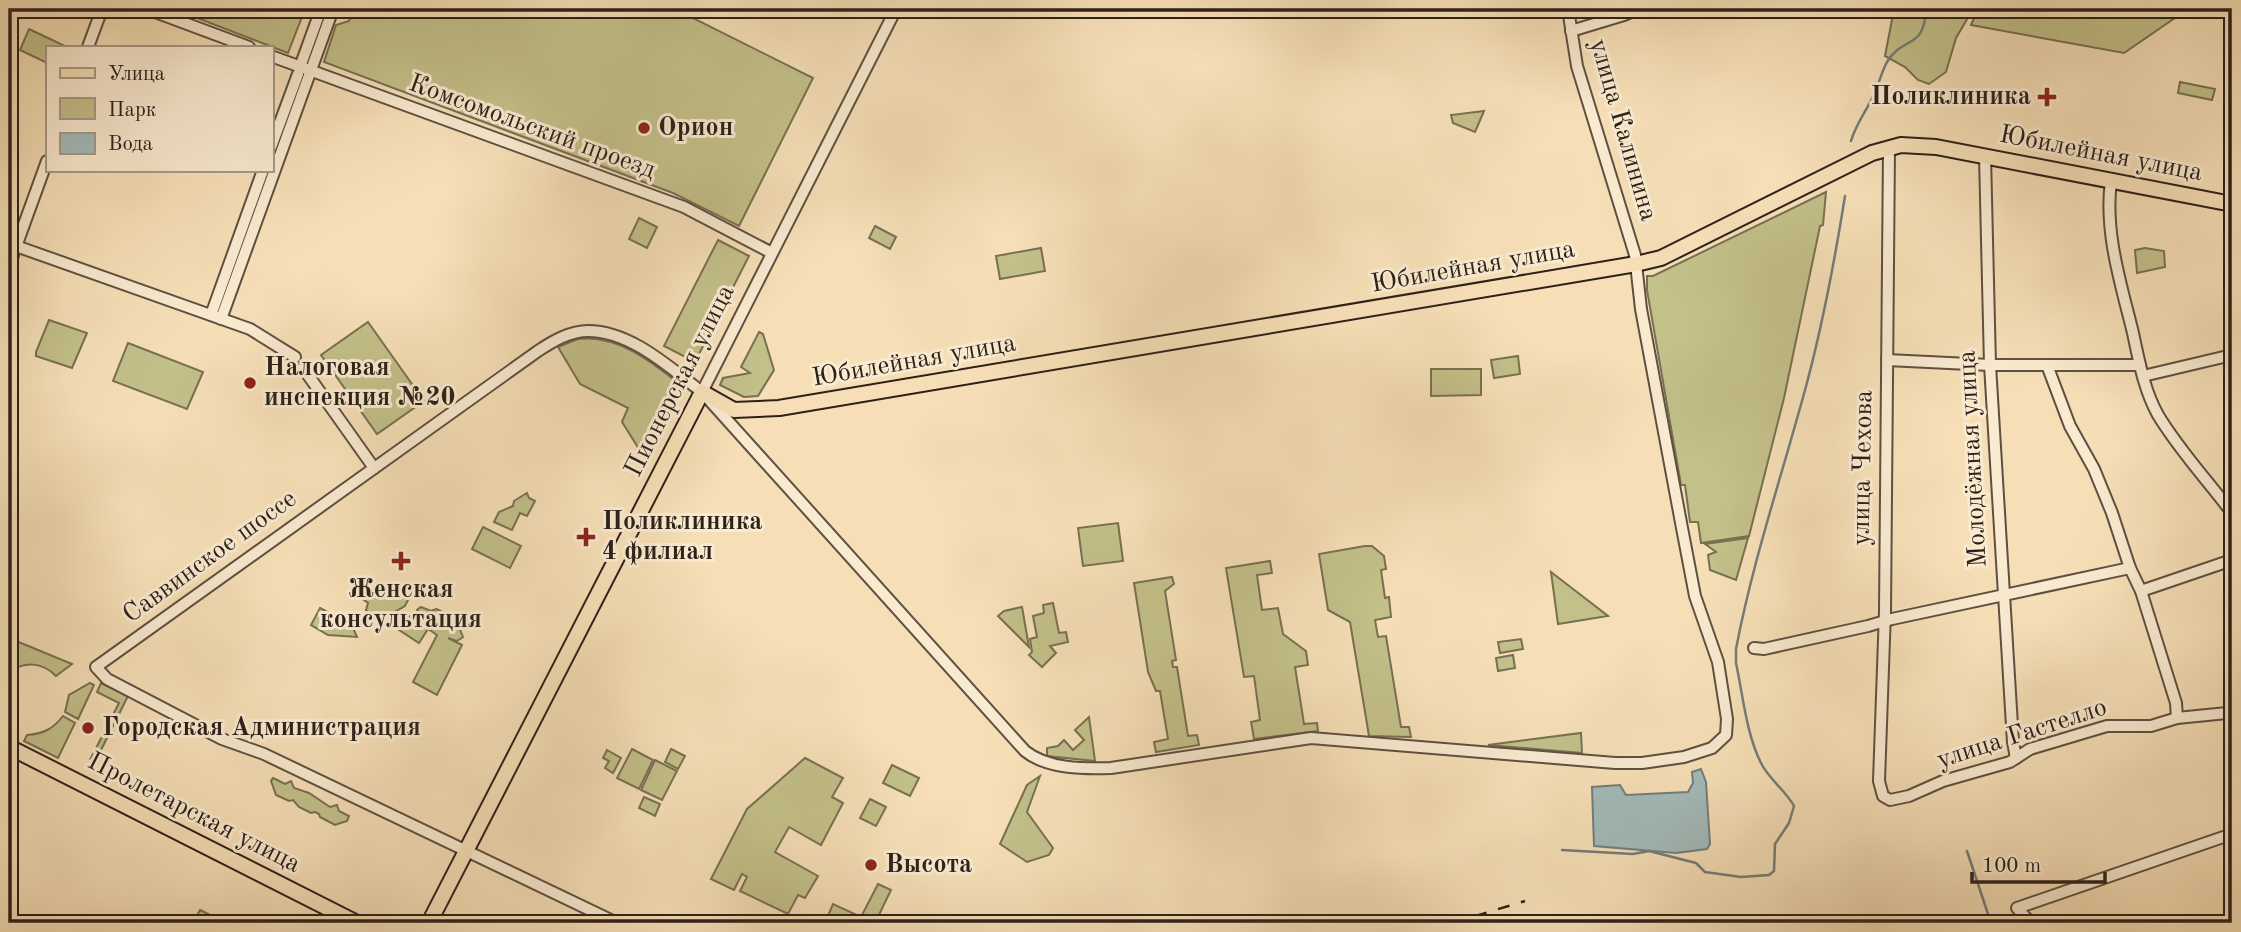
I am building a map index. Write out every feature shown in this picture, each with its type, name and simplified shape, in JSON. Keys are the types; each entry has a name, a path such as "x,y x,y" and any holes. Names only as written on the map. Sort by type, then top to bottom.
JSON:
{"main road":[{"name":"Юбилейная улица","path":"731,416 1636,264 1661,258 1872,153 1889,148 1917,145 2232,204"},
{"path":"702,392 731,416"},
{"name":"Пионерская улица","path":"429,923 702,392"},
{"name":"Пролетарская улица","path":"9,747 357,923"}],"street":[{"path":"88,46 102,9"},
{"path":"147,9 246,46"},
{"path":"273,156 303,71 321,9"},
{"path":"273,142 333,9"},
{"name":"Пионерская улица","path":"702,392 896,9"},
{"name":"улица Калинина","path":"731,416 1026,751 1037,760 1079,767 1111,768 1311,738 1615,763 1642,763 1684,757 1712,748 1727,735 1727,711 1718,662 1690,569 1641,309 1633,246 1577,66 1568,9"},
{"path":"1571,31 1624,16 1638,9"},
{"name":"Комсомольский проезд","path":"273,57 303,71 684,207 772,253"},
{"name":"улица Чехова","path":"1880,789 1889,148"},
{"name":"Молодёжная улица","path":"1984,156 1990,365 2016,758"},
{"path":"9,266 46,163"},
{"path":"216,317 262,172"},
{"path":"216,317 267,172"},
{"path":"2111,181 2108,206 2118,271 2151,400 2164,424 2232,513"},
{"path":"16,246 250,330 295,357"},
{"name":"Саввинское шоссе","path":"617,923 264,754 222,739 107,679 96,667 552,342 578,332 598,332 632,344 666,364 702,392"},
{"path":"1887,360 2142,370 2232,355"},
{"path":"2047,365 2070,426 2094,469 2141,591 2176,704 2177,718"},
{"path":"303,369 374,468"},
{"path":"2141,591 2232,560"},
{"path":"1754,648 1764,649 2130,568"},
{"name":"улица Гастелло","path":"1880,789 1886,798 1896,799 2016,758 2030,749 2107,726 2151,726 2177,718 2227,713"},
{"path":"2031,923 2017,908 2232,834"}],"green space":[{"path":"174,9 305,9 288,53"},
{"name":"Орион","path":"354,9 675,9 813,78 739,226 673,193 324,62 336,25 349,21"},
{"path":"1894,9 1973,9 1956,38 1946,72 1929,84 1918,80 1905,67 1885,56"},
{"path":"1978,9 2188,9 2124,53 1971,25"},
{"path":"29,29 65,46 46,46 46,63 20,50"},
{"path":"2180,82 2215,89 2212,100 2178,93"},
{"path":"1484,111 1475,132 1453,123 1451,115"},
{"path":"1826,192 1823,225 1820,226 1784,398 1749,536 1701,543 1698,522 1690,522 1685,485 1681,485 1647,290 1647,276 1653,276"},
{"path":"639,218 657,227 647,248 629,239"},
{"path":"875,226 896,237 890,249 869,238"},
{"path":"718,240 749,256 695,362 664,346"},
{"path":"1041,248 1045,271 1000,279 996,256"},
{"path":"2145,248 2164,251 2165,267 2137,273 2135,250"},
{"path":"49,320 87,333 72,368 36,356"},
{"path":"368,322 424,401 377,434 321,355"},
{"path":"759,332 763,334 774,370 758,396 744,397 720,385 723,378 750,373 741,367"},
{"path":"578,339 607,341 621,346 647,360 682,386 644,457 622,422 628,408 580,384 558,347"},
{"path":"128,343 203,372 187,409 113,381"},
{"path":"1518,356 1520,374 1494,378 1491,360"},
{"path":"1431,369 1481,369 1481,395 1431,396"},
{"path":"527,493 529,498 535,501 527,516 520,513 512,530 494,522 499,512 513,506 514,501"},
{"path":"1118,523 1123,561 1083,566 1078,528"},
{"path":"483,527 521,546 510,568 472,549"},
{"path":"1748,538 1736,580 1710,570 1708,555 1716,552 1705,544"},
{"path":"1372,546 1384,556 1386,569 1381,570 1385,598 1389,597 1391,617 1375,620 1378,637 1386,636 1401,727 1409,727 1411,737 1369,736 1350,622 1328,610 1319,554"},
{"path":"1270,561 1272,573 1257,575 1262,610 1278,608 1283,634 1306,651 1308,665 1295,667 1304,724 1317,723 1318,731 1254,739 1251,722 1260,720 1254,676 1244,677 1226,568"},
{"path":"1551,572 1608,616 1558,624"},
{"path":"1172,577 1174,584 1165,591 1176,660 1172,661 1173,667 1177,667 1188,736 1197,735 1199,745 1156,752 1154,742 1168,739 1160,691 1156,691 1148,672 1134,583"},
{"path":"368,587 385,598 390,595 389,589 392,587 405,592 408,600 405,606 380,620 366,610 368,603 360,597"},
{"path":"1053,603 1059,633 1066,632 1068,642 1050,646 1056,653 1042,667 1029,655 1032,652 1030,639 1037,637 1033,616 1044,613 1043,605"},
{"path":"421,607 431,611 439,610 457,622 463,637 457,641 448,638 462,645 437,695 413,682 437,635 428,629 419,643 396,628 406,614 428,628 417,610"},
{"path":"1022,607 1029,647 998,616 1004,611"},
{"path":"320,608 333,615 348,616 357,637 328,635 311,625"},
{"path":"9,638 72,664 56,676 45,668 33,665 21,666 9,672"},
{"path":"1521,639 1523,649 1500,653 1498,642"},
{"path":"1513,655 1515,668 1498,671 1496,658"},
{"path":"90,683 94,685 78,719 65,712 69,695"},
{"path":"101,683 128,696 99,754 91,758 119,703 97,692"},
{"path":"63,716 75,723 58,758 24,741 27,735 47,730"},
{"path":"1089,717 1095,761 1047,756 1047,748 1058,746 1064,740 1073,750 1084,740 1075,730"},
{"path":"1581,733 1582,753 1488,745"},
{"path":"632,749 653,760 639,789 617,778"},
{"path":"671,749 685,756 678,769 665,762"},
{"path":"607,750 621,758 613,773 605,768 609,761 603,758"},
{"path":"805,758 843,778 832,797 843,803 821,845 789,827 775,852 818,876 805,898 798,895 788,914 740,891 747,877 742,874 734,890 711,879 747,809"},
{"path":"655,760 677,771 662,800 641,790"},
{"path":"892,765 919,778 910,796 883,783"},
{"path":"1040,776 1027,812 1053,848 1049,855 1027,862 1000,844 1027,785"},
{"path":"273,778 285,784 291,781 294,788 309,793 330,807 337,805 339,811 349,816 347,821 335,825 315,812 311,813 299,807 293,800 276,795 271,781"},
{"path":"644,797 660,804 655,816 639,808"},
{"path":"870,799 886,807 876,826 860,818"},
{"path":"878,884 891,890 875,923 837,923 827,918 833,904 861,917"},
{"path":"200,910 226,923 193,923"}],"water":[{"path":"1701,769 1706,782 1710,844 1707,849 1676,853 1594,846 1592,787 1620,785 1626,795 1688,792 1693,783 1692,772"}],"waterway":[{"path":"1851,141 1887,62 1900,48 1917,37 1926,9"},
{"path":"1562,850 1633,854 1649,851 1696,863 1705,872 1741,877 1769,875 1774,871 1775,844 1789,823 1794,806 1764,768 1756,751 1745,714 1736,649 1758,556 1815,350 1832,274 1845,196"},
{"path":"1967,851 1991,923"}],"railway":[{"path":"1452,923 1525,901"}],"place":[{"name":"Поликлиника","path":"2047,97"},
{"name":"Орион","path":"644,128"},
{"name":"Налоговая инспекция №20","path":"250,383"},
{"name":"Поликлиника 4 филиал","path":"586,537"},
{"name":"Женская консультация","path":"401,561"},
{"name":"Городская Администрация","path":"88,728"},
{"name":"Высота","path":"871,865"}]}
